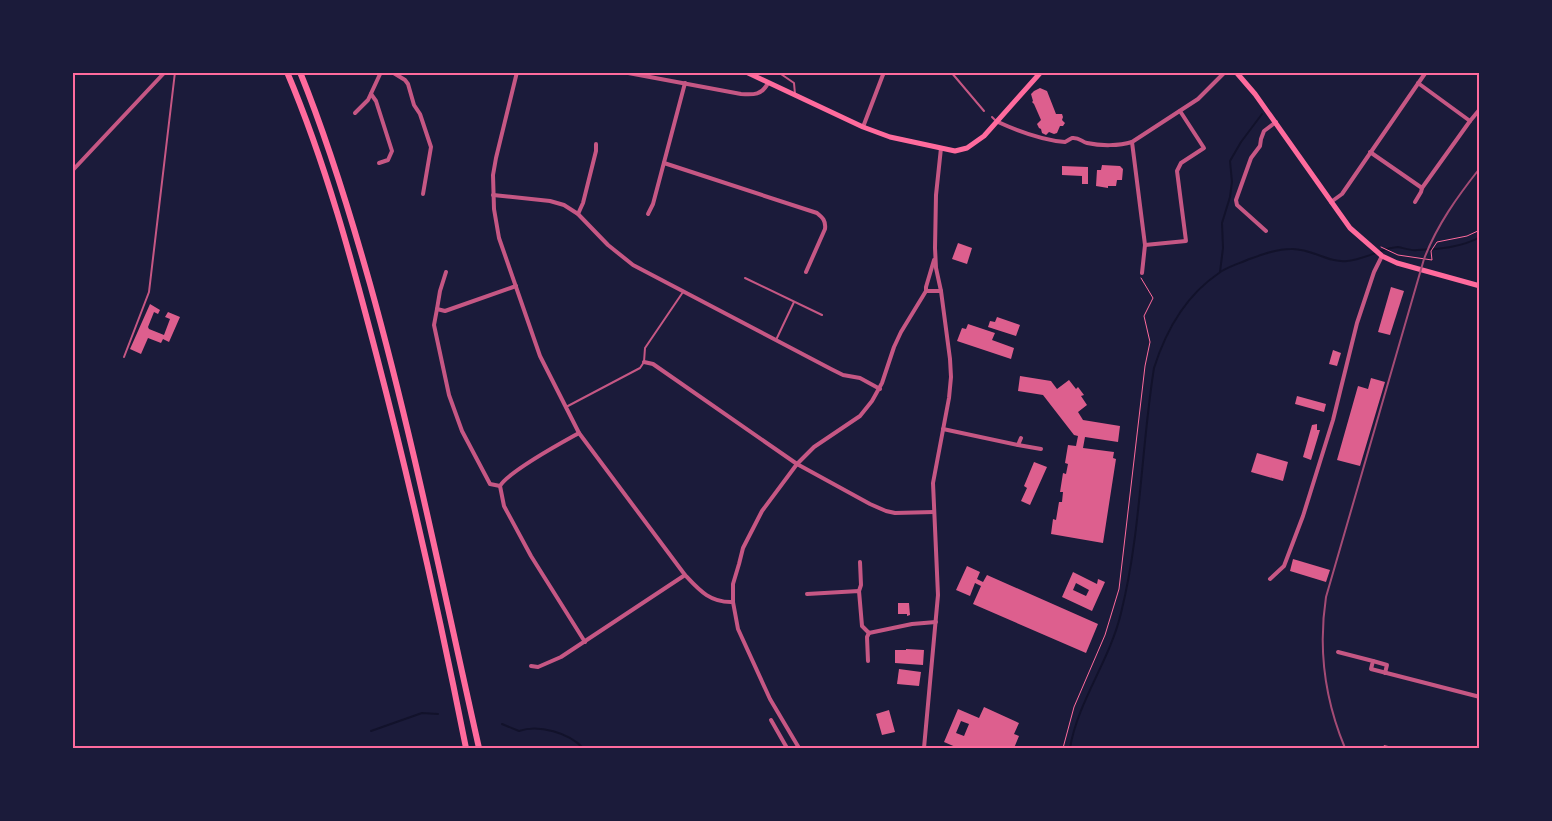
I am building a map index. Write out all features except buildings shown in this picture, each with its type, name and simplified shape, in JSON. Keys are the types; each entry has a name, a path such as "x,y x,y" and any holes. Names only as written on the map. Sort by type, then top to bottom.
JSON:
{"highway":[{"path":"287,72 320,158 358,284 405,464 466,748"},
{"path":"300,72 330,153 353,225 380,322 416,462 479,748"}],"main road":[{"path":"746,72 863,127 890,137 955,151 967,148 984,136 1041,72"},
{"path":"1236,72 1276,122 1350,228 1363,240 1382,256 1397,263 1480,286"}],"street":[{"path":"72,171 165,72"},
{"path":"355,113 371,94 381,72"},
{"path":"392,72 408,84 414,105 420,114 431,147 423,194"},
{"path":"517,72 496,158 493,195 495,225 540,356 579,433 685,575 701,593 712,600 732,602"},
{"path":"623,72 754,95 762,92 768,83"},
{"path":"863,127 884,72"},
{"path":"998,122 1014,130 1047,141 1065,142 1071,138 1078,138 1085,143 1116,145 1132,142 1207,92 1226,72"},
{"path":"1331,202 1342,194 1426,72"},
{"path":"648,214 653,204 685,83"},
{"path":"1418,83 1470,121"},
{"path":"371,94 376,101 392,151 388,160 379,163"},
{"path":"1415,202 1422,192 1422,188 1480,109"},
{"path":"1146,246 1186,241 1177,171 1181,163 1204,148 1180,111"},
{"path":"1266,230 1237,205 1236,200 1251,158 1260,146 1264,131 1276,122"},
{"path":"1132,142 1146,246 1142,274"},
{"path":"578,214 583,203 596,144"},
{"path":"924,748 938,595 934,483 949,398 950,377 950,359 935,255 936,195 941,148"},
{"path":"1370,152 1422,188"},
{"path":"664,162 818,213 826,223 825,229 806,272"},
{"path":"493,195 550,201 564,205 578,214 608,245 633,265 844,375 860,378 880,389"},
{"path":"799,748 770,699 742,640 732,602 733,584 743,548 751,530 762,511 797,464 814,447 860,416 880,389 901,332 926,291 935,255"},
{"path":"1270,579 1284,566 1302,516 1333,420 1360,314 1374,272 1382,256"},
{"path":"446,272 440,291 434,325 449,395 479,464 490,484 500,486"},
{"path":"437,309 445,311 516,286"},
{"path":"926,291 941,291"},
{"path":"644,362 653,364 797,464 870,504 886,511 904,513 934,512"},
{"path":"943,429 1041,449"},
{"path":"579,433 516,471 503,480 500,486 504,506 531,556 585,642"},
{"path":"1018,445 1021,438"},
{"path":"860,562 861,585 859,592 862,626 868,633 868,661"},
{"path":"531,666 538,667 548,664 561,657 685,575"},
{"path":"807,594 859,592"},
{"path":"868,633 912,624 936,622"},
{"path":"1338,652 1387,664 1385,672"},
{"path":"1373,661 1372,669 1480,697"},
{"path":"771,720 787,748"}],"lane":[{"path":"124,357 149,292 175,72"},
{"path":"778,72 794,83 795,94"},
{"path":"951,72 984,111"},
{"path":"992,117 998,122"},
{"path":"745,278 822,315"},
{"path":"566,407 640,368 644,362 645,348 684,291"},
{"path":"776,340 794,302"}],"path":[{"path":"1383,248 1398,255 1432,260 1431,252 1434,244 1440,240 1467,236 1480,230"},
{"path":"1062,748 1074,707 1105,635 1119,589 1145,366 1150,348 1144,316 1153,298 1142,282 1142,274"}],"waterway":[{"path":"1220,272 1223,248 1222,223 1230,197 1232,182 1230,161 1241,142 1262,114"},
{"path":"1070,748 1080,714 1116,630 1128,583 1137,522 1154,368 1164,340 1187,303 1196,292 1222,271 1274,251 1298,249 1333,260 1347,261 1398,247 1415,250 1458,246 1480,237"},
{"path":"371,731 422,713 438,714"},
{"path":"502,724 519,731 527,729 553,731 570,738 583,748"}],"railway":[{"path":"1345,748 1332,711 1325,674 1323,636 1326,597 1424,259 1448,212 1480,168"}]}
